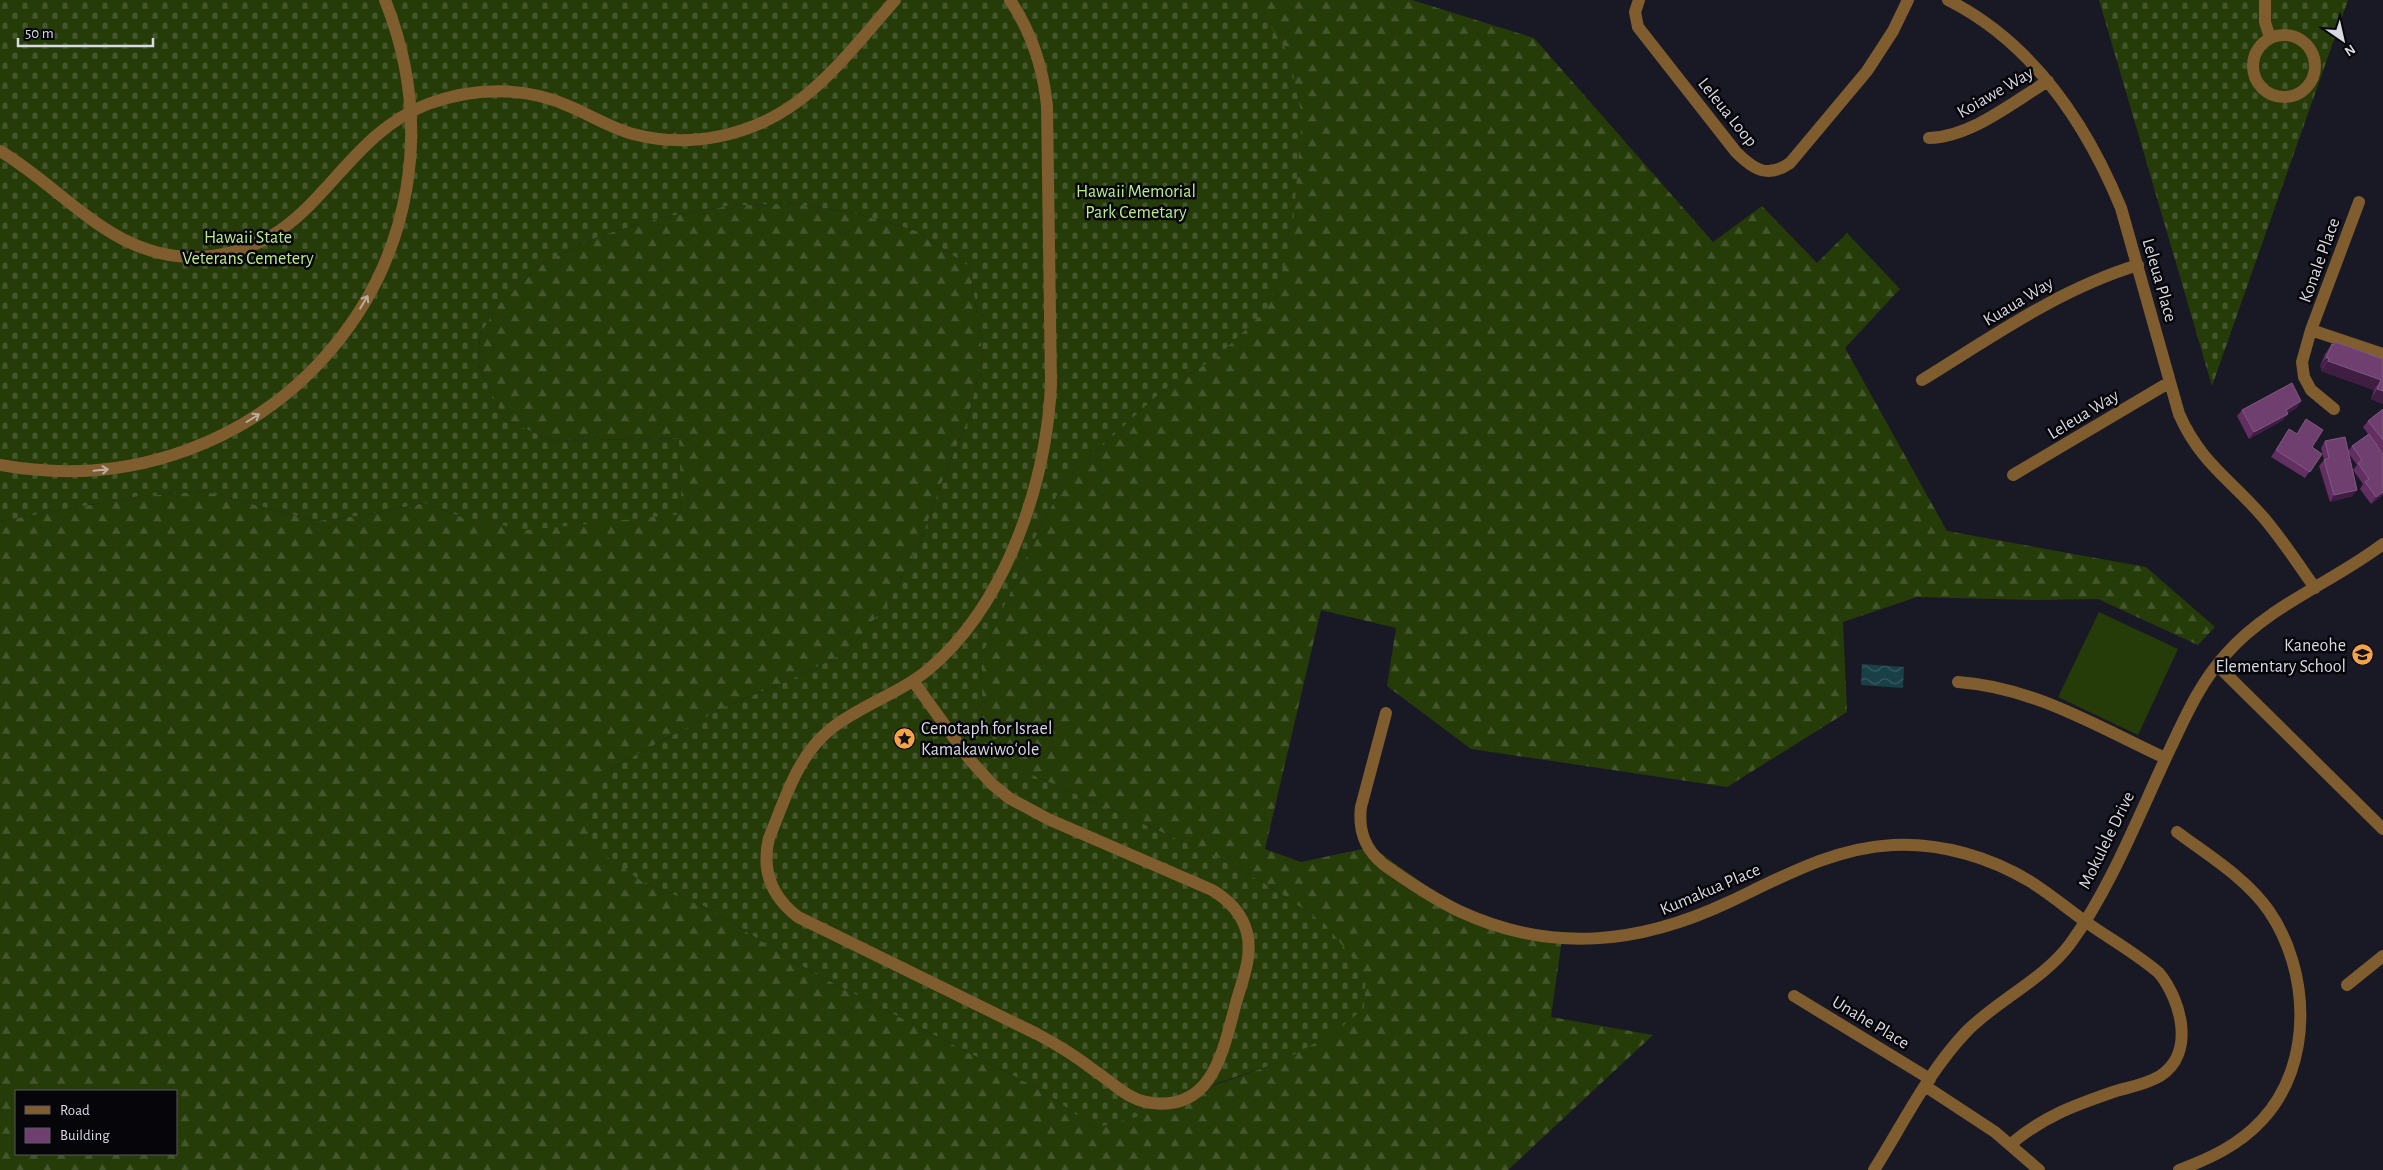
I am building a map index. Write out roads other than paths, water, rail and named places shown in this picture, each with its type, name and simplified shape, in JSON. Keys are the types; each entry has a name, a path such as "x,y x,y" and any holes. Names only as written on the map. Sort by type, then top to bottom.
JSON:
{"street":[{"path":"0,465 26,470 89,472 151,462 181,453 224,434 265,410 290,391 334,346 357,314 384,266 403,206 412,144 411,112 402,50 385,0"},
{"path":"0,151 33,173 105,230 122,240 159,253 198,257 237,251 272,236 288,226 302,214 369,141 386,127 411,112 446,98 467,93 510,91 549,99 614,128 635,134 679,140 722,136 762,123 798,102 814,89 895,0"},
{"path":"913,682 970,760 980,772 1009,798 1048,819 1212,890 1230,903 1238,912 1247,933 1249,956 1221,1060 1210,1078 1194,1093 1172,1102 1159,1103 1132,1097 1056,1044 798,917 775,894 767,872 766,849 769,838 803,760 813,745 833,727 913,682 955,644 988,599 1024,520 1038,478 1046,444 1051,385 1047,106 1042,69 1036,51 1029,33 1010,0"},
{"name":"Leleua Loop","path":"1639,0 1635,12 1638,26 1736,152 1751,166 1770,171 1784,167 1790,162 1867,71 1893,31 1908,0"},
{"name":"Leleua Place","path":"1948,0 2001,35 2048,81 2085,135 2110,180 2121,208 2179,414 2197,448 2209,463 2262,516 2315,588"},
{"path":"2265,0 2265,22 2270,38"},
{"path":"2288,35 2296,37 2304,42 2313,56 2313,74 2304,88 2297,93 2280,96 2271,94 2264,89 2254,75 2253,66 2258,50 2270,38 2288,35"},
{"name":"Koiawe Way","path":"1929,138 1942,138 1965,131 2048,81"},
{"name":"Konale Place","path":"2334,409 2311,390 2304,377 2302,362 2311,330 2359,202"},
{"name":"Kuaua Way","path":"1922,380 2058,297 2104,275 2138,265"},
{"name":"Konale Place","path":"2311,330 2383,354"},
{"name":"Leleua Way","path":"2013,476 2170,382"},
{"name":"Mokulele Drive","path":"1874,1170 1927,1082 1967,1031 2054,962 2086,922 2197,692 2217,665 2227,653 2260,623 2383,544"},
{"path":"2217,665 2383,829"},
{"path":"1958,682 1996,686 2033,697 2165,758"},
{"name":"Kumakua Place","path":"1386,713 1361,808 1360,819 1364,842 1383,864 1430,895 1459,911 1505,928 1557,938 1586,939 1642,933 1697,917 1824,858 1847,852 1894,845 1942,848 1989,861 2033,883 2086,922 2150,965 2167,983 2178,1008 2181,1022 2178,1053 2174,1061 2161,1075 2061,1111 2026,1131 2011,1144"},
{"path":"2178,832 2244,883 2268,910 2278,926 2293,960 2299,993 2301,1021 2293,1063 2286,1084 2276,1102 2263,1119 2248,1133 2220,1153 2179,1170"},
{"path":"2347,984 2383,956"},
{"name":"Unahe Place","path":"1794,996 1927,1082 2011,1144 2039,1170"}],"water":[{"path":"1862,664 1904,667 1903,688 1861,685"}],"place":[{"name":"Kaneohe Elementary School","path":"2362,655"},
{"name":"Cenotaph for Israel Kamakawiwoʻole","path":"905,738"}],"park label":[{"name":"Hawaii Memorial Park Cemetary","path":"1136,201"},
{"name":"Hawaii State Veterans Cemetery","path":"248,247"}]}
